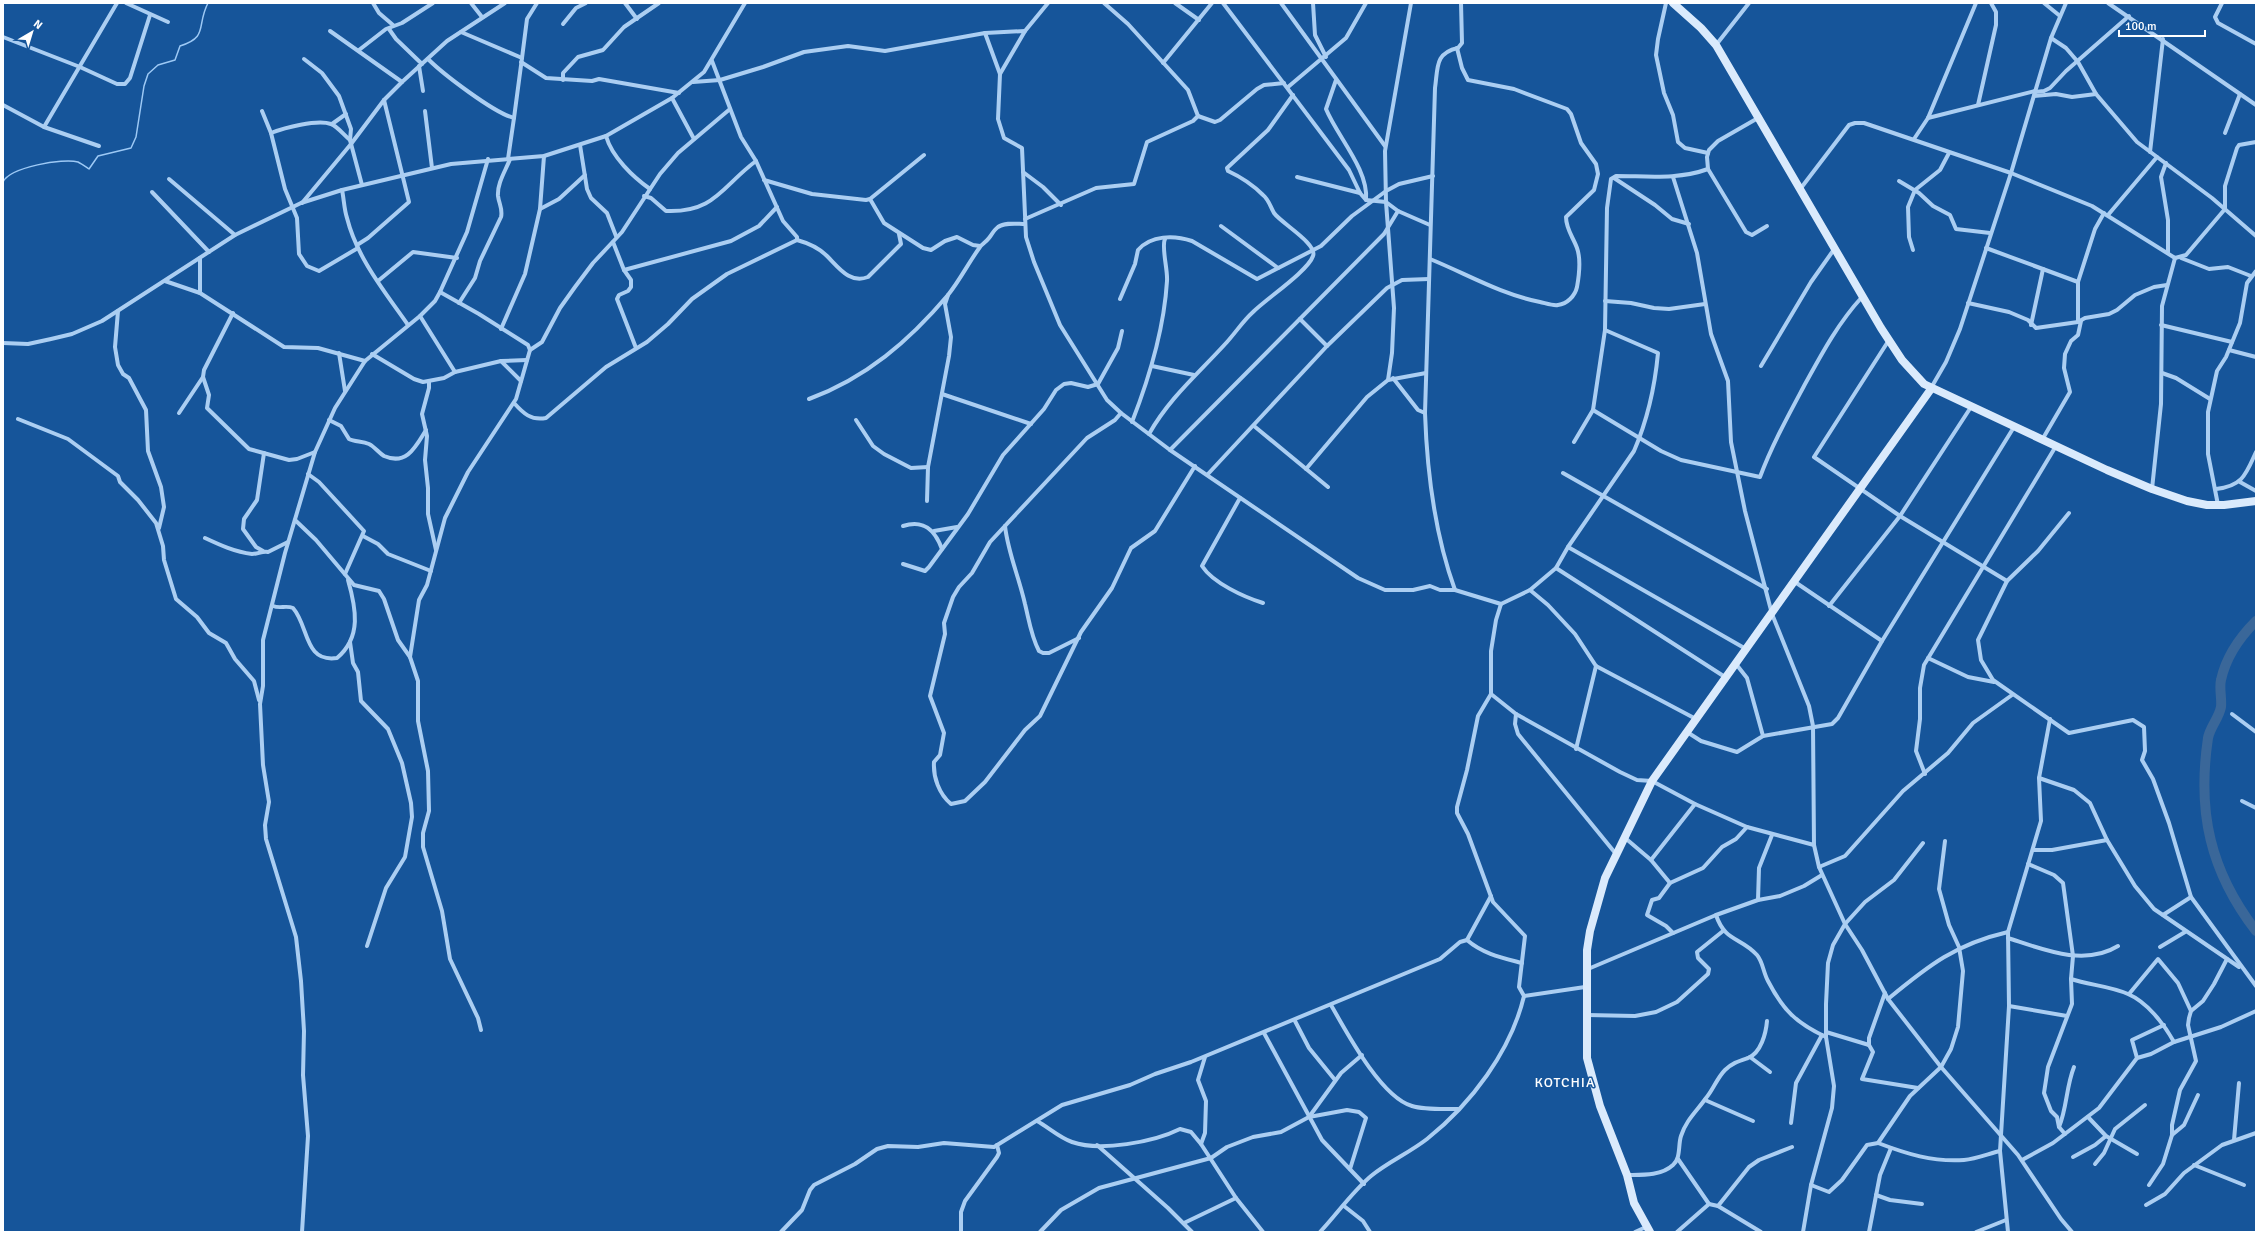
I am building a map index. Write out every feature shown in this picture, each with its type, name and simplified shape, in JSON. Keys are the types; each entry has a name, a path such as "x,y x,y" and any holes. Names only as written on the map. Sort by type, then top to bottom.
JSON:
{"main road":[{"path":"1672,3 1702,28 1716,45 1760,117 1862,297 1902,360 1931,388 2152,489 2187,501 2218,505 2256,500"},
{"path":"1648,1229 1634,1203 1627,1175 1600,1106 1587,1058 1586,970 1590,931 1605,878 1652,781 1795,582 1859,488 1931,388"}],"street":[{"path":"44,127 117,3"},
{"path":"126,3 168,22"},
{"path":"373,3 379,14 393,25"},
{"path":"359,50 393,25 402,23 433,3"},
{"path":"470,3 482,17"},
{"path":"301,203 384,100 402,82 461,32 505,3"},
{"path":"460,303 475,278 480,261 503,211 498,196 498,188 509,159 527,19 537,3"},
{"path":"563,24 576,8 586,3"},
{"path":"625,3 637,19"},
{"path":"563,80 565,70 578,57 603,50 624,27 659,3"},
{"path":"3,343 28,344 72,334 118,311 235,235 301,203 342,190 432,168 488,159 544,156 606,136 680,93 704,72 712,61 745,3"},
{"path":"1000,74 1025,31 1048,3"},
{"path":"1104,3 1128,24 1188,90 1198,116 1215,122 1220,120 1256,89 1264,86 1284,83"},
{"path":"1175,3 1199,20"},
{"path":"1163,63 1212,3"},
{"path":"1223,3 1288,87 1349,170 1360,193 1366,200 1386,202 1398,211 1430,225"},
{"path":"1281,3 1336,80 1364,114 1385,146"},
{"path":"1313,3 1315,34 1326,57"},
{"path":"1288,87 1322,61 1346,38 1366,3"},
{"path":"1388,380 1392,353 1394,308 1386,202 1385,146 1411,3"},
{"path":"1455,590 1444,561 1427,450 1425,413 1435,88 1440,57 1446,52 1457,48 1462,43 1461,3"},
{"path":"1666,3 1656,55 1664,93 1673,115 1678,142 1684,148 1708,152"},
{"path":"1716,45 1749,3"},
{"path":"1914,139 1928,118 1976,3"},
{"path":"1978,105 1996,25 1996,12 1991,3"},
{"path":"2044,3 2060,16"},
{"path":"1931,388 1946,362 1968,303 2011,173 2051,38 2066,3"},
{"path":"2108,3 2163,39 2256,105"},
{"path":"2222,3 2215,17 2218,23 2256,44"},
{"path":"3,37 117,84 125,84 130,78 150,15"},
{"path":"1928,118 2048,89 2129,16"},
{"path":"389,29 396,39 421,65 423,90"},
{"path":"330,31 359,50 402,82"},
{"path":"693,82 720,80 763,67 804,52 848,46 885,51 985,33 1025,31"},
{"path":"461,32 522,60 546,78 592,81 599,79 680,93"},
{"path":"985,33 1000,74 998,119 1004,138 1022,148 1026,237 1034,262 1060,325 1107,400 1132,422 1170,450 1208,474 1240,498 1358,578 1385,590 1413,590 1430,586 1440,590 1455,590 1501,604 1530,590 1556,568 1568,547 1631,456 1640,437 1651,395 1658,353 1604,330"},
{"path":"2051,38 2066,48 2078,62 2096,94 2122,126 2150,152 2225,209 2256,236"},
{"path":"2150,152 2163,39"},
{"path":"1430,259 1480,283 1519,298 1558,306 1567,302 1573,296 1577,287 1579,260 1578,250 1566,225 1566,217 1594,190 1597,183 1596,164 1581,143 1571,114 1567,109 1514,89 1468,80 1462,68 1457,48"},
{"path":"304,59 322,73 339,96 351,129 351,142 362,185"},
{"path":"428,59 437,68 492,108 514,118"},
{"path":"712,61 742,138 756,161 783,221 797,237 797,240"},
{"path":"1336,80 1329,96 1326,109 1345,141 1364,180 1367,192 1366,200"},
{"path":"2034,93 2056,94 2072,97 2096,94"},
{"path":"2225,133 2240,94"},
{"path":"1148,434 1167,405 1194,375 1229,341 1252,312 1299,272 1313,257 1314,251 1308,243 1274,212 1263,195 1240,176 1228,171 1227,168 1268,130 1293,95"},
{"path":"672,98 694,139"},
{"path":"262,111 271,133 285,189 294,207 297,218 299,254 306,266 319,271 357,247 407,204 409,200 384,100"},
{"path":"3,106 44,127 99,146"},
{"path":"410,657 419,600 427,585 445,518 459,488 499,423 514,403 530,350 542,342 560,308 575,286 593,263 613,242 616,236 622,232 644,196 678,153 730,109"},
{"path":"425,111 432,168"},
{"path":"332,124 346,114"},
{"path":"809,399 826,393 879,363 907,340 948,295 971,263 980,246 1000,226 1025,221 1096,188 1134,184 1147,142 1193,121 1198,116"},
{"path":"1760,117 1718,141 1708,152 1708,169 1746,232 1752,236 1768,226"},
{"path":"271,133 302,125 326,122 332,124 351,142"},
{"path":"1801,188 1849,125 1864,123 2011,173 2106,214 2175,258 2181,258 2209,269 2228,267 2251,276"},
{"path":"606,136 611,148 629,170 650,189"},
{"path":"2181,258 2196,245 2225,209 2225,186 2234,154 2239,146 2256,142"},
{"path":"580,145 585,175 591,198 607,213 616,236"},
{"path":"1913,250 1907,216 1908,207 1915,190 1940,170 1949,153"},
{"path":"764,180 812,194 870,199 924,155"},
{"path":"501,329 525,274 540,209 544,156"},
{"path":"2042,440 2070,392 2064,368 2065,354 2070,341 2078,335 2078,282 2095,229 2106,214 2157,157"},
{"path":"260,704 263,686 263,640 273,606 288,542 315,452 329,420 345,391 365,361 420,316 435,301 457,258 467,232 488,159"},
{"path":"644,196 651,198 666,211 697,209 720,194 756,161"},
{"path":"2166,163 2161,177 2168,220 2168,253"},
{"path":"1574,442 1593,410 1604,330 1607,208 1610,184 1616,176 1672,177 1693,175 1708,169"},
{"path":"1023,172 1043,187 1061,204"},
{"path":"540,209 560,199 585,175"},
{"path":"1120,299 1135,264 1138,250 1154,239 1183,238 1192,241 1257,279 1314,251 1352,216 1386,191 1399,184 1433,176"},
{"path":"1297,177 1360,193"},
{"path":"1672,177 1698,253 1704,304 1711,334 1728,380 1731,442 1745,511 1767,589 1772,614 1809,706 1813,726 1814,845 1822,875 1845,924 1862,950 1888,999 1941,1067 2022,1160 2061,1219 2072,1232"},
{"path":"1614,178 1655,205 1672,219 1689,224"},
{"path":"170,179 235,235"},
{"path":"1899,181 1915,190 1933,206 1950,216 1956,229 1990,233"},
{"path":"342,190 347,218 357,247 408,325"},
{"path":"152,192 209,252"},
{"path":"870,199 884,224 923,248 931,250 945,241 957,237 973,245 980,246"},
{"path":"624,270 636,268 731,241 759,226 777,207"},
{"path":"1170,450 1388,228 1398,211"},
{"path":"1221,226 1278,268"},
{"path":"514,403 529,417 540,419 546,418 606,367 647,342 668,324 692,299 727,274 797,240 812,245 848,276 862,279 868,277 901,244 899,234"},
{"path":"1132,422 1148,383 1165,310 1168,270 1164,245 1165,239"},
{"path":"613,242 624,270 631,280 631,287 628,291 619,295 617,299 627,329 636,348"},
{"path":"1760,366 1811,282 1835,248"},
{"path":"1986,248 2078,282"},
{"path":"378,281 413,252 457,258"},
{"path":"200,258 200,293"},
{"path":"2152,489 2159,431 2162,373 2160,325 2162,306 2175,258"},
{"path":"2031,325 2043,270"},
{"path":"2218,505 2208,454 2206,433 2210,398 2217,371 2229,350 2240,323 2247,283 2256,271"},
{"path":"1208,474 1327,346 1392,285 1402,280 1429,279"},
{"path":"165,281 200,293 284,347 318,348 365,361"},
{"path":"1968,303 2009,312 2028,320 2031,325 2036,328 2079,322 2109,314 2117,310 2135,295 2154,287 2168,285"},
{"path":"440,292 528,346 530,350"},
{"path":"927,501 928,467 951,337 946,304 948,295"},
{"path":"1593,410 1661,451 1681,460 1760,477 1777,436 1816,364 1834,335 1862,297"},
{"path":"1605,301 1631,303 1654,308 1669,309 1704,304"},
{"path":"118,311 115,347 118,365 123,374 129,378 146,410 145,417 149,437 148,451 161,487 164,507 160,533 164,560 176,598 197,617 209,633 226,643 235,659 254,681 260,704 263,764 269,802 265,825 266,839 296,937 301,981 304,1031 303,1075 308,1136 302,1232"},
{"path":"179,413 203,377 204,370 232,313"},
{"path":"420,316 455,372"},
{"path":"1300,319 1327,346"},
{"path":"2160,325 2232,342"},
{"path":"903,564 925,571 968,514 1003,455 1031,424 1056,390 1064,384 1077,384 1088,387 1098,384 1118,348 1122,331"},
{"path":"1889,340 1814,457 1943,544 2007,581"},
{"path":"2229,350 2256,357"},
{"path":"339,353 345,391"},
{"path":"372,354 414,379 429,382 450,376 455,372 501,361 527,360"},
{"path":"501,361 521,381"},
{"path":"1152,366 1194,375"},
{"path":"1306,469 1367,397 1388,380 1426,373"},
{"path":"2162,373 2176,378 2210,398"},
{"path":"203,377 209,395 206,408 249,449 289,460 297,459 315,452"},
{"path":"1393,378 1418,410 1425,413"},
{"path":"429,382 429,388 422,414 426,430 425,460 428,488 428,514 436,552"},
{"path":"942,394 1031,424"},
{"path":"1829,606 1900,516 1971,407"},
{"path":"1121,413 1116,420 1087,438 990,542 972,572 959,587 944,624 945,634 930,696 944,733 940,754 934,765 940,792 951,804 966,801 985,782 1025,730 1040,716 1079,638 1112,588 1131,548 1155,531 1195,466"},
{"path":"18,419 68,439 118,476 120,482 149,513 160,533"},
{"path":"329,420 341,426 348,438 370,445 384,456 396,459 403,458 413,452 426,430"},
{"path":"856,420 873,446 884,454 911,468 928,467"},
{"path":"1254,426 1328,487"},
{"path":"1687,732 1702,741 1737,752 1763,736 1813,726 1832,724 1838,718 1882,641 2014,427"},
{"path":"1925,774 1916,751 1922,673 1928,658 1984,568 2056,446"},
{"path":"2216,489 2224,488 2240,482 2256,452"},
{"path":"263,551 256,546 242,529 244,519 257,500 264,453"},
{"path":"1564,473 1767,589"},
{"path":"273,606 278,608 289,606 293,608 309,642 323,658 337,658 346,651 354,632 356,617 346,576 355,550 363,536 363,528 319,482 308,474"},
{"path":"2240,482 2256,491"},
{"path":"1240,498 1202,566 1224,585 1237,593 1263,603"},
{"path":"2069,513 2038,551 2007,581 1978,640 1981,660 1995,682 2012,696 2050,719 2069,733 2133,720 2144,727 2145,751 2142,760 2153,779 2169,823 2192,897 2242,970 2256,986"},
{"path":"295,520 316,540 354,585 379,591 384,599 398,640 410,657 418,681 418,721 428,771 429,811 423,833 423,847 442,911 450,959 478,1018 481,1030"},
{"path":"903,526 921,523 934,531 942,549"},
{"path":"1005,526 1010,555 1025,604 1028,623 1039,651 1043,654 1049,653 1079,638"},
{"path":"934,531 957,527"},
{"path":"363,536 378,544 388,554 431,571"},
{"path":"205,538 236,551 255,554 263,551 268,552 288,542"},
{"path":"1568,547 1747,649"},
{"path":"1556,568 1726,678"},
{"path":"1795,582 1882,641"},
{"path":"1530,590 1575,634 1596,666 1696,719"},
{"path":"1320,1232 1371,1176 1427,1139 1458,1109 1478,1087 1508,1040 1519,1016 1524,996 1519,986 1526,936 1497,907 1491,896 1468,834 1457,814 1456,807 1467,770 1478,716 1491,694 1491,651 1496,620 1501,604"},
{"path":"350,642 354,663 358,672 361,701 388,729 402,763 411,803 412,816 405,857 386,888 366,946"},
{"path":"1928,658 1968,677 1995,682"},
{"path":"1736,664 1747,678 1763,736"},
{"path":"1576,749 1596,666"},
{"path":"1491,694 1516,714 1576,749 1637,780 1652,781 1695,804 1748,827 1772,835 1814,845"},
{"path":"1819,867 1845,856 1903,791 1925,774 1948,753 1973,723 2012,696"},
{"path":"1516,714 1515,724 1518,734 1616,854"},
{"path":"2232,714 2256,732"},
{"path":"2008,1232 2000,1151 2004,1071 2010,1006 2008,932 2041,821 2039,778 2050,719"},
{"path":"2039,778 2074,790 2090,803 2107,840 2135,886 2154,908 2185,932 2227,958 2242,970"},
{"path":"2242,801 2256,808"},
{"path":"1651,860 1695,804"},
{"path":"1673,933 1646,913 1652,900 1659,898 1670,883 1703,868 1722,847 1736,839 1748,827"},
{"path":"1758,900 1757,878 1759,868 1772,835"},
{"path":"1624,837 1651,860 1670,883"},
{"path":"2033,850 2052,850 2107,840"},
{"path":"1878,1143 1910,1096 1941,1067 1951,1049 1961,1009 1963,971 1959,947 1948,925 1939,890 1946,841"},
{"path":"1803,1232 1811,1184 1832,1108 1834,1086 1826,1032 1828,963 1833,945 1845,924 1865,902 1894,880 1924,843"},
{"path":"2028,864 2054,875 2063,884 2073,956 2071,979 2072,1004 2062,1034 2048,1067 2045,1084 2046,1100 2051,1111 2057,1117 2059,1127 2065,1134"},
{"path":"1586,970 1716,915 1758,900 1780,896 1804,886 1822,875"},
{"path":"781,1232 802,1210 810,1190 814,1185 855,1164 877,1149 944,1143 990,1147 997,1145 1062,1105 1130,1085 1155,1074 1205,1057 1440,959 1460,942 1467,940 1491,896"},
{"path":"2163,915 2192,897"},
{"path":"1716,915 1723,931 1755,953 1782,1007 1806,1026 1826,1037"},
{"path":"1587,1015 1635,1016 1656,1012 1677,1002 1709,971 1698,958 1697,952 1723,931"},
{"path":"1888,999 1920,973 1959,947 1979,939 2008,932"},
{"path":"2160,947 2185,932"},
{"path":"2008,938 2073,956 2093,956 2107,953 2118,946"},
{"path":"1467,940 1474,946 1490,954 1522,963"},
{"path":"2149,1185 2162,1164 2172,1135 2172,1125 2180,1090 2196,1061 2188,1025 2192,1011 2203,1001 2227,958"},
{"path":"2129,994 2158,959 2178,983 2192,1011"},
{"path":"2071,979 2129,994 2143,1004 2164,1025 2174,1042"},
{"path":"1524,996 1585,987"},
{"path":"1885,994 1876,1015 1869,1045 1873,1052 1862,1079 1918,1088"},
{"path":"1331,1005 1362,1056 1398,1100 1413,1107 1458,1109"},
{"path":"2010,1006 2067,1016"},
{"path":"2022,1160 2065,1134 2099,1108 2137,1058 2151,1054 2174,1042 2221,1027 2256,1011"},
{"path":"1294,1021 1309,1048 1335,1080"},
{"path":"1627,1175 1661,1173 1674,1164 1678,1159 1680,1138 1685,1124 1705,1100 1725,1070 1738,1060 1750,1057 1762,1043 1767,1021"},
{"path":"2137,1058 2132,1040 2164,1025"},
{"path":"1826,1032 1869,1045"},
{"path":"1264,1033 1322,1140 1364,1184"},
{"path":"1791,1122 1796,1083 1822,1035"},
{"path":"1309,1117 1335,1080 1362,1056"},
{"path":"1202,1144 1205,1133 1206,1101 1198,1080 1205,1057"},
{"path":"1750,1057 1770,1072"},
{"path":"2059,1127 2063,1118 2069,1079 2074,1067"},
{"path":"2234,1140 2239,1083"},
{"path":"2172,1135 2184,1125 2198,1095"},
{"path":"1705,1100 1753,1121"},
{"path":"2073,1157 2108,1137 2119,1125 2146,1105"},
{"path":"1040,1232 1061,1210 1093,1192 1135,1178 1211,1158 1227,1147 1253,1137 1281,1132 1309,1117 1347,1110 1364,1115 1364,1125 1350,1169"},
{"path":"2088,1117 2108,1137 2137,1154"},
{"path":"1038,1121 1072,1142 1097,1145 1145,1142 1166,1136 1180,1129 1191,1132 1202,1144 1236,1198 1263,1232"},
{"path":"2146,1205 2165,1194 2184,1173 2222,1145 2256,1133"},
{"path":"2095,1164 2104,1153 2108,1137"},
{"path":"1811,1184 1827,1192 1830,1191 1842,1180 1867,1145 1878,1143 1905,1154 1928,1160 1965,1160 2000,1151"},
{"path":"961,1232 960,1212 965,1201 997,1157 999,1153 997,1145"},
{"path":"1097,1145 1135,1178 1192,1232"},
{"path":"1718,1206 1749,1167 1759,1160 1792,1147"},
{"path":"1869,1232 1880,1175 1891,1148"},
{"path":"1678,1159 1709,1204 1718,1206 1761,1232"},
{"path":"2194,1165 2244,1185"},
{"path":"1876,1195 1890,1200 1922,1204"},
{"path":"1184,1223 1236,1198"},
{"path":"1677,1232 1709,1204"},
{"path":"1344,1206 1363,1221 1370,1232"},
{"path":"1976,1232 2006,1220"},
{"path":"1635,1232 1648,1229"},
{"path":"1040,1232 1046,1232"}],"waterway":[{"path":"3,182 16,172 26,168 61,161 78,162 89,169 98,156 131,148 136,137 144,86 148,74 158,65 175,60 180,46 195,39 200,30 208,3"},
{"path":"2256,621 2234,648 2223,672 2220,683 2221,707 2208,738 2204,791 2206,816 2218,863 2240,909 2256,931"}],"district":[{"name":"KOTCHIA","path":"1565,1082"}]}
